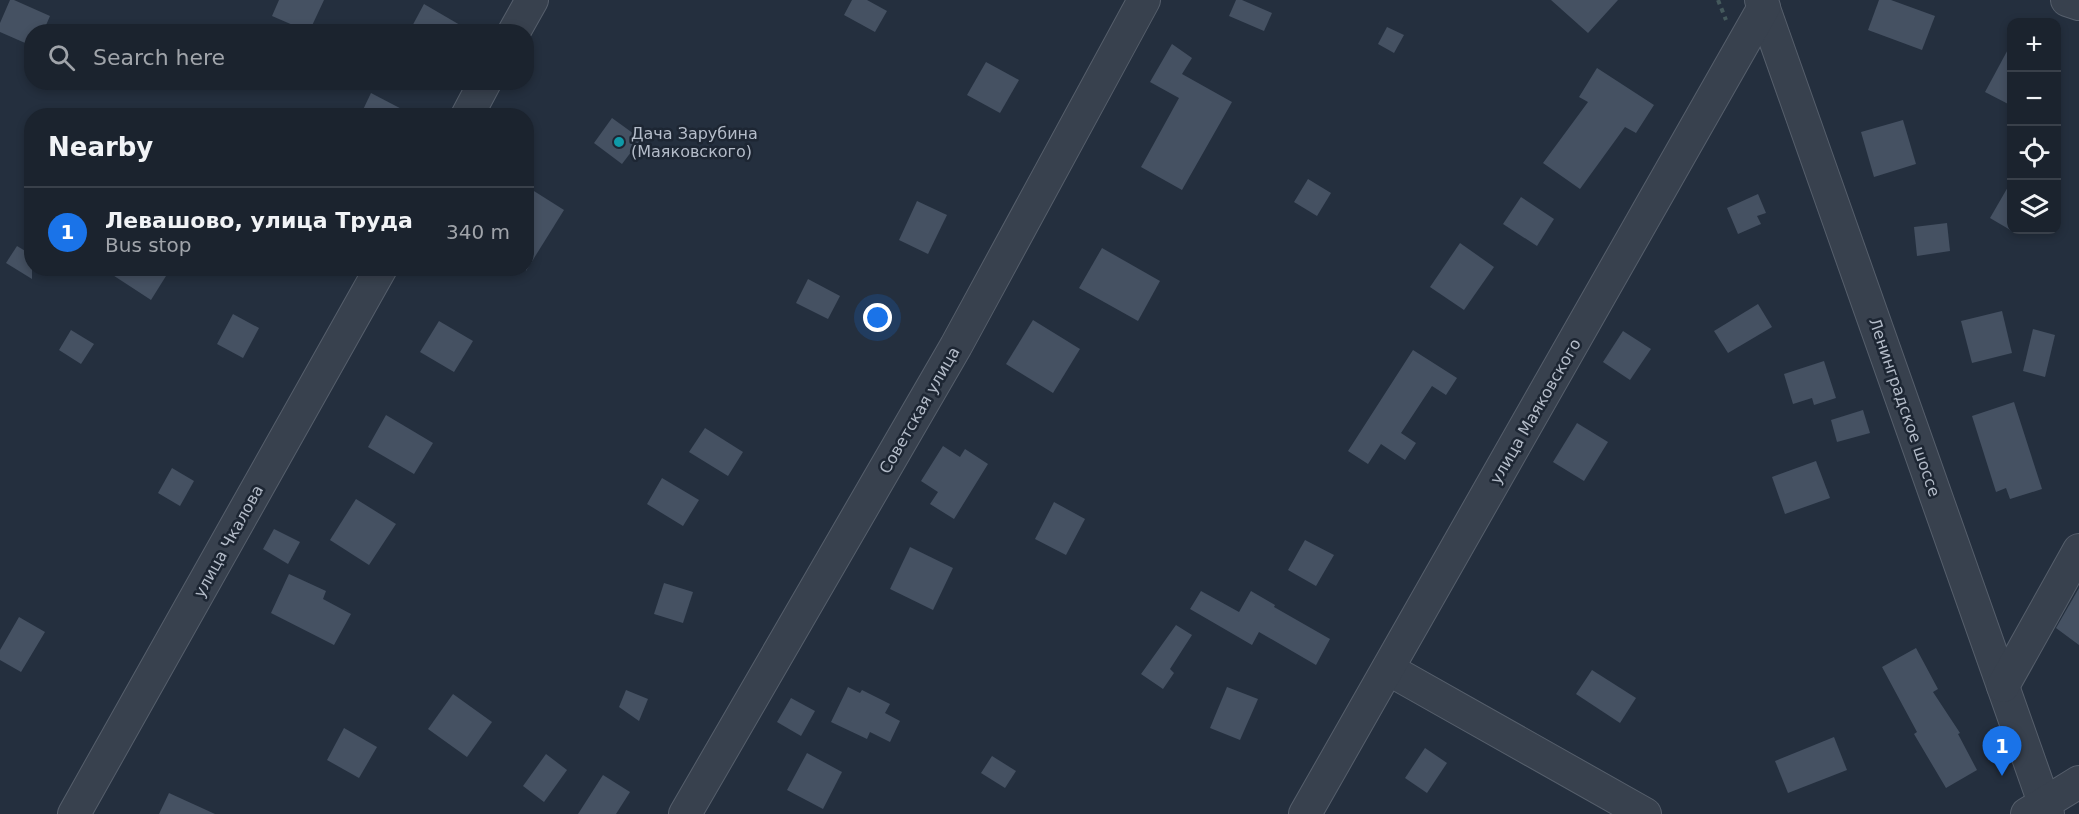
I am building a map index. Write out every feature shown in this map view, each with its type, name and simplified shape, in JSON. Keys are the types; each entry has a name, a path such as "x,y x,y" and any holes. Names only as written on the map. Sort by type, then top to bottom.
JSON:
{"street":[{"path":"518,24 532,0"},
{"name":"Советская улица","path":"685,814 956,346 1144,0"},
{"path":"2067,0 2079,4"},
{"name":"улица Маяковского","path":"1305,814 1762,4"},
{"name":"Ленинградское шоссе","path":"1762,4 2003,686 2040,810"},
{"path":"471,108 481,90"},
{"name":"улица Чкалова","path":"74,814 377,276"},
{"path":"2003,686 2079,550"},
{"path":"1388,669 1645,814"},
{"path":"2040,810 2079,782"}],"building":[{"path":"10,0 50,16 46,24 24,24 24,42 0,32 0,23"},
{"path":"279,0 324,0 313,24 290,24 272,16"},
{"path":"852,0 867,0 887,11 875,32 844,15"},
{"path":"1236,0 1242,0 1272,13 1264,31 1229,16"},
{"path":"1551,0 1618,0 1588,33"},
{"path":"1879,0 1891,0 1935,16 1922,50 1868,30"},
{"path":"424,4 458,24 413,24"},
{"path":"1387,27 1404,35 1394,53 1378,44"},
{"path":"1172,44 1192,58 1182,74 1232,102 1182,190 1141,167 1179,98 1150,82"},
{"path":"2007,51 2007,103 1985,92"},
{"path":"986,62 1019,80 1000,113 967,95"},
{"path":"1597,68 1654,105 1636,133 1625,127 1580,189 1543,163 1588,102 1579,97"},
{"path":"371,93 400,108 364,108"},
{"path":"612,118 641,139 622,164 594,143"},
{"path":"1903,120 1916,164 1874,177 1861,132"},
{"path":"1308,179 1331,193 1317,216 1294,202"},
{"path":"2007,189 2007,228 1990,218"},
{"path":"534,191 564,210 534,258"},
{"path":"1758,194 1766,213 1757,216 1761,224 1738,234 1727,208"},
{"path":"1521,197 1554,219 1537,246 1503,224"},
{"path":"917,201 947,215 928,254 899,240"},
{"path":"1947,223 1950,251 1917,256 1914,227"},
{"path":"1460,243 1494,267 1464,310 1430,287"},
{"path":"17,246 24,250 24,274 6,263"},
{"path":"1102,248 1160,281 1138,321 1079,288"},
{"path":"114,276 166,276 151,300"},
{"path":"808,279 840,296 828,319 796,303"},
{"path":"1758,304 1772,327 1728,353 1714,331"},
{"path":"2002,311 2012,353 1972,363 1961,321"},
{"path":"233,314 259,328 243,358 217,344"},
{"path":"1033,320 1080,349 1053,393 1006,364"},
{"path":"439,321 473,341 454,372 420,352"},
{"path":"2033,329 2055,335 2045,377 2023,371"},
{"path":"71,330 94,344 81,364 59,350"},
{"path":"1623,331 1651,349 1630,380 1603,362"},
{"path":"1413,350 1457,378 1446,395 1432,386 1401,433 1416,443 1405,460 1381,444 1368,464 1348,451"},
{"path":"1824,361 1836,398 1814,405 1812,398 1793,404 1784,374"},
{"path":"2014,402 2042,489 2010,499 2006,488 1996,492 1972,416"},
{"path":"1863,410 1870,433 1837,442 1831,420"},
{"path":"386,415 433,443 414,474 368,447"},
{"path":"1577,423 1608,442 1584,481 1553,462"},
{"path":"705,428 743,452 728,476 689,452"},
{"path":"943,446 960,457 965,449 988,464 954,519 930,504 938,492 921,481"},
{"path":"1816,461 1830,498 1785,514 1772,477"},
{"path":"172,468 194,481 180,506 158,493"},
{"path":"662,478 699,500 683,526 647,504"},
{"path":"356,499 396,524 369,565 330,540"},
{"path":"1054,502 1085,519 1066,555 1035,539"},
{"path":"274,529 300,542 288,564 263,549"},
{"path":"1305,540 1334,555 1316,586 1288,570"},
{"path":"910,547 953,568 933,610 890,589"},
{"path":"289,574 326,591 323,599 351,614 334,645 271,613"},
{"path":"664,583 693,592 683,623 654,614"},
{"path":"2079,588 2079,645 2056,628"},
{"path":"1201,591 1239,612 1251,591 1330,639 1316,665 1259,632 1252,645 1190,609"},
{"path":"19,617 45,632 21,672 0,660 0,650"},
{"path":"1176,625 1192,635 1170,669 1174,673 1163,689 1141,674"},
{"path":"1916,648 1938,689 1933,692 1960,733 1958,734 1977,770 1946,788 1914,734 1917,732 1882,667"},
{"path":"1592,670 1636,698 1620,723 1576,694"},
{"path":"848,687 860,693 862,690 890,704 885,713 900,721 890,742 870,732 867,739 831,722"},
{"path":"1227,687 1258,699 1240,740 1210,728"},
{"path":"626,690 648,699 639,721 619,707"},
{"path":"453,694 492,722 467,757 428,729"},
{"path":"791,698 815,711 801,736 777,722"},
{"path":"344,728 377,747 359,778 327,760"},
{"path":"1834,737 1847,770 1788,793 1775,761"},
{"path":"1425,748 1447,763 1427,793 1405,778"},
{"path":"807,753 842,772 823,809 787,790"},
{"path":"546,754 567,770 544,802 523,786"},
{"path":"992,756 1016,771 1005,788 981,773"},
{"path":"603,775 630,792 616,814 578,814"},
{"path":"169,793 215,814 159,814"}],"place":[{"name":"Дача Зарубина (Маяковского)","path":"619,142"},
{"name":"Левашово, улица Труда","path":"2002,776"}]}
